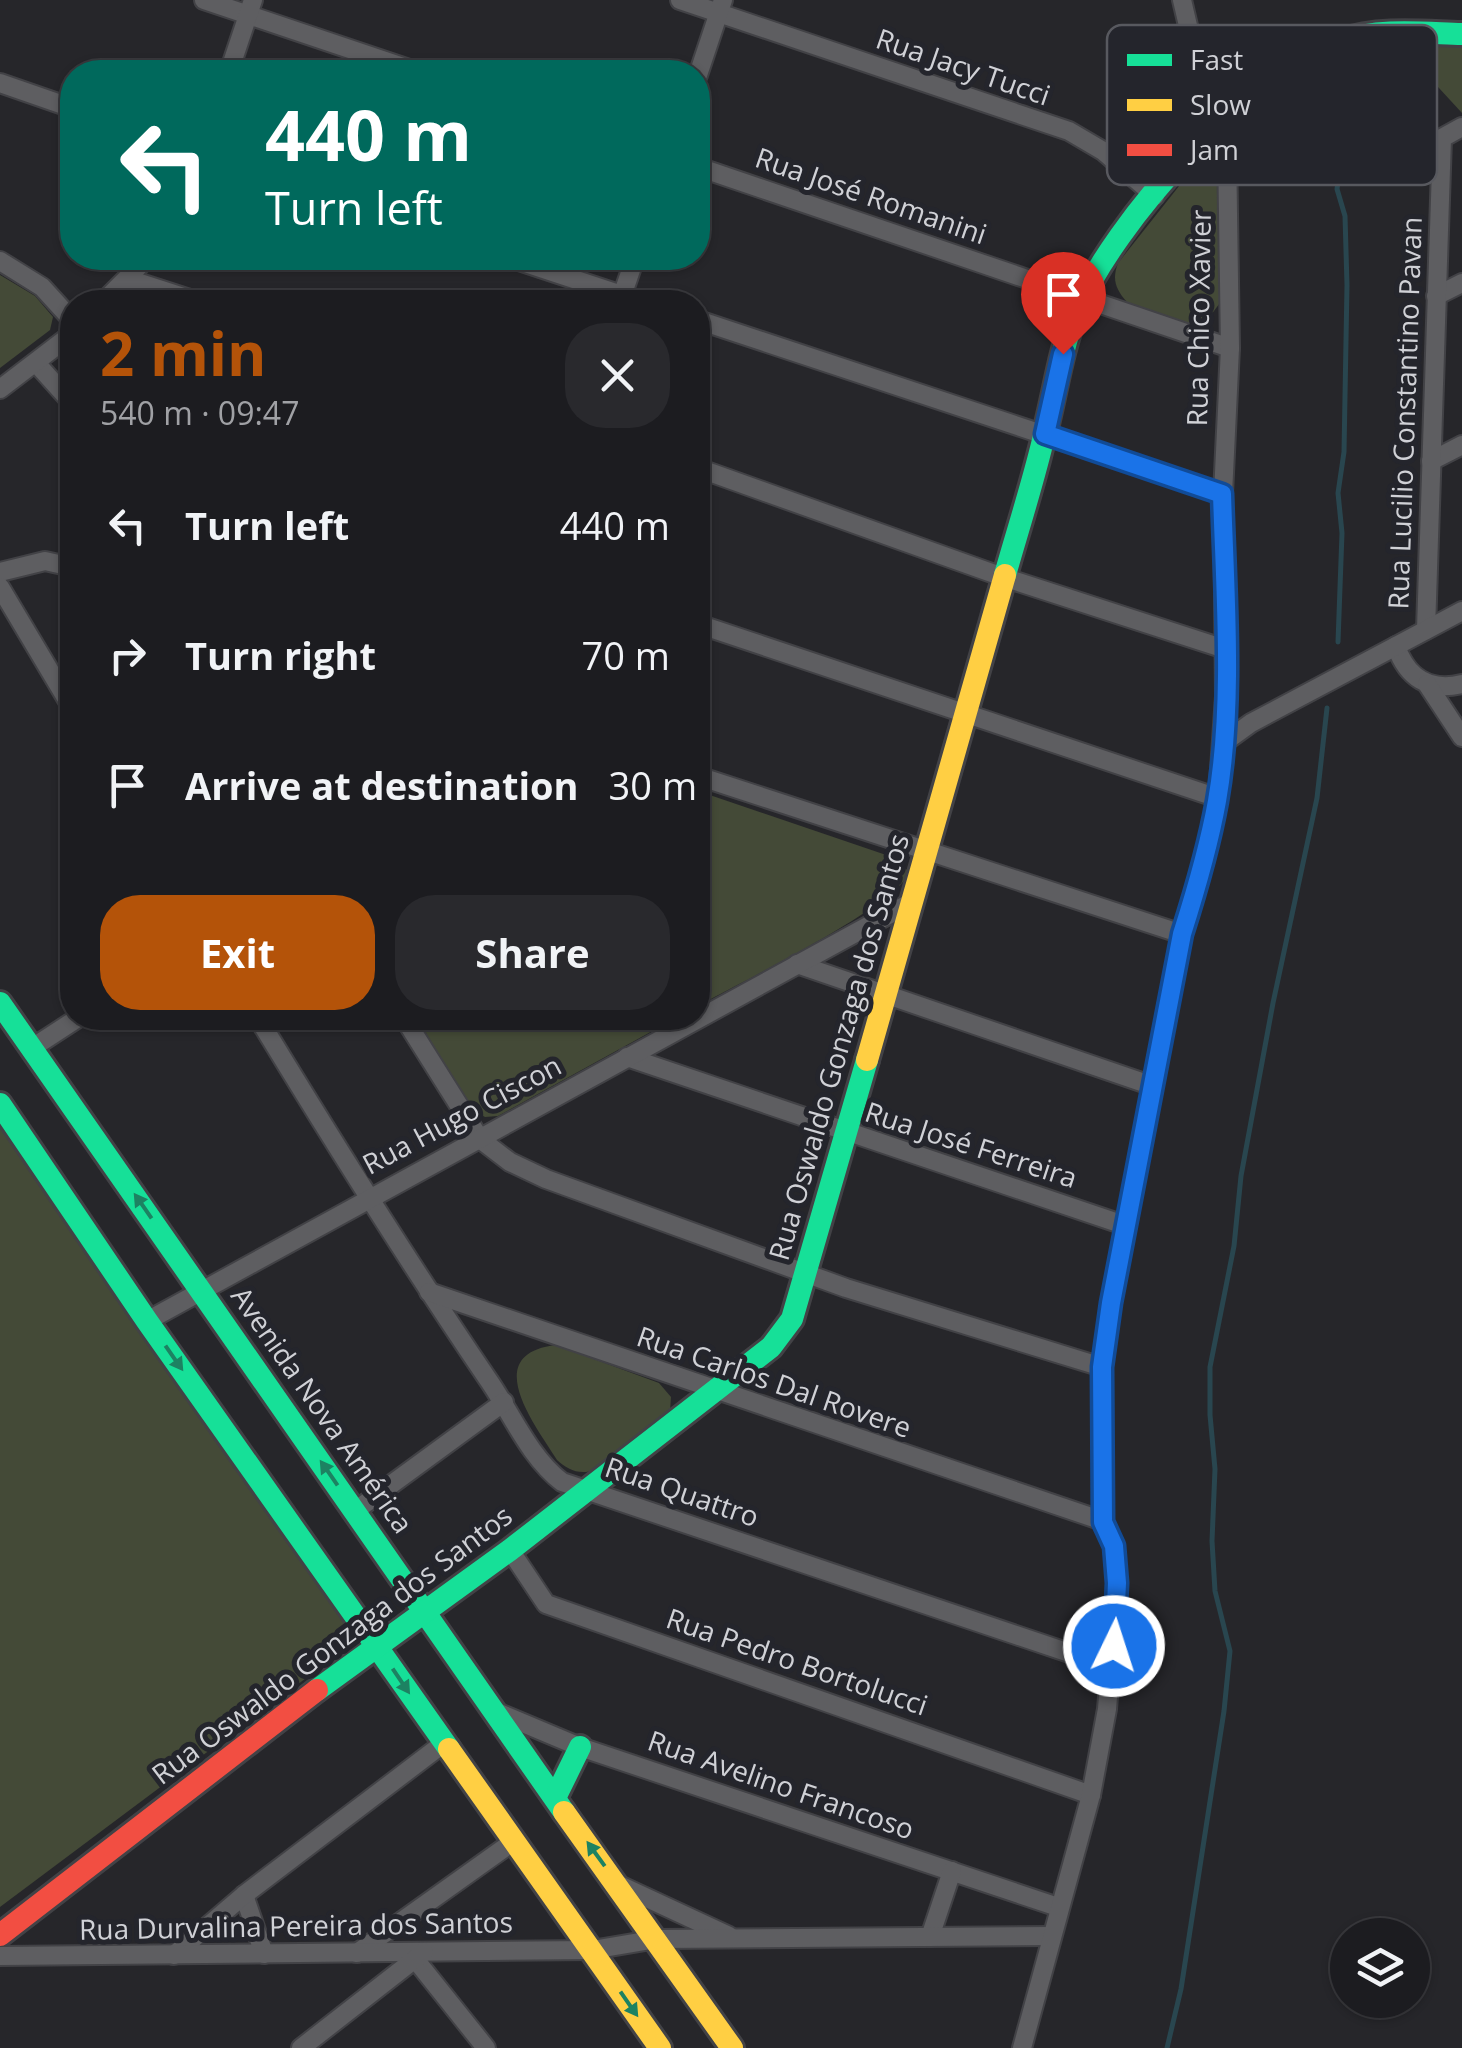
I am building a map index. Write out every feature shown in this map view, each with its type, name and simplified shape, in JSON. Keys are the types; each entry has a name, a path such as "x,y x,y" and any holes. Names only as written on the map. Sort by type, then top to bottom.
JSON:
{"street":[{"path":"204,0 250,8 386,60"},
{"name":"Rua Jacy Tucci","path":"680,0 721,7 1068,131 1107,154"},
{"path":"1182,0 1188,25"},
{"path":"703,60 721,7"},
{"path":"233,60 250,8"},
{"path":"0,83 60,104"},
{"name":"Rua Lucilio Constantino Pavan","path":"1426,630 1442,138 1462,127"},
{"name":"Rua José Romanini","path":"710,171 1230,348"},
{"name":"Rua Jacy Tucci","path":"1142,185 1155,196"},
{"name":"Rua Oswaldo Gonzaga dos Santos","path":"0,1935 376,1645 510,1550 771,1346 792,1319 1045,434 1063,354 1084,296 1122,236 1165,185"},
{"name":"Rua Chico Xavier","path":"1022,2048 1091,1794 1111,1666 1117,1583 1114,1546 1103,1522 1102,1367 1182,934 1218,798 1225,650 1222,494 1230,348 1226,185"},
{"path":"0,261 42,287 60,307"},
{"path":"116,290 136,270"},
{"path":"542,270 597,290"},
{"path":"128,279 162,290"},
{"path":"1436,296 1462,283"},
{"path":"710,324 1222,494"},
{"path":"0,389 60,344"},
{"path":"37,364 60,389"},
{"path":"1431,461 1462,446"},
{"path":"710,472 1003,577 1225,650"},
{"path":"0,572 45,561 60,564"},
{"path":"0,587 60,688"},
{"path":"1222,744 1250,723 1462,611"},
{"path":"710,628 1218,798"},
{"path":"1396,646 1412,676 1443,688 1462,684"},
{"path":"1427,684 1462,737"},
{"path":"710,780 1182,934"},
{"name":"Rua Hugo Ciscon","path":"710,1011 910,903"},
{"path":"797,964 1152,1086"},
{"name":"Avenida Nova América","path":"0,1003 425,1610 490,1709 732,2048"},
{"path":"32,1048 60,1030"},
{"name":"Rua Quattro","path":"265,1030 367,1198 545,1469 562,1482 1111,1666"},
{"path":"412,1030 480,1139 510,1162 546,1179 846,1288 1102,1367"},
{"name":"Rua Hugo Ciscon","path":"148,1321 675,1030"},
{"name":"Rua José Ferreira","path":"627,1056 1127,1226"},
{"path":"0,1104 148,1321 660,2048"},
{"name":"Rua Carlos Dal Rovere","path":"429,1292 1103,1522"},
{"path":"354,1511 504,1402"},
{"name":"Rua Pedro Bortolucci","path":"510,1550 546,1604 1091,1794"},
{"name":"Rua Avelino Francoso","path":"490,1709 580,1747 1058,1907"},
{"path":"174,1955 244,1895 444,1743"},
{"path":"555,1798 580,1747"},
{"path":"357,1953 514,1841"},
{"path":"930,1937 952,1871"},
{"path":"617,1884 734,1938"},
{"path":"244,1895 264,1954"},
{"name":"Rua Durvalina Pereira dos Santos","path":"0,1956 420,1956 592,1950 657,1939 1052,1936"},
{"path":"302,2048 420,1956 486,2048"}],"green space":[{"path":"1437,44 1462,44 1462,113 1437,86"},
{"path":"1180,185 1221,185 1222,300 1211,315 1193,325 1127,302 1117,288 1118,263"},
{"path":"0,275 35,296 53,317 50,330 0,368"},
{"path":"710,795 895,858 909,872 877,904 710,1000"},
{"path":"424,1030 654,1030 498,1116 485,1117 471,1109"},
{"path":"0,1122 357,1640 0,1907"},
{"path":"556,1345 659,1383 671,1397 670,1412 594,1470 582,1472 567,1467 557,1460 527,1411 517,1377 520,1362 533,1351"}],"waterway":[{"path":"1338,185 1345,216 1347,285 1344,452 1338,493 1342,533 1338,642"},
{"path":"1167,2048 1181,1989 1230,1651 1215,1591 1210,1367 1234,1246 1241,1176 1273,1003 1317,798 1327,708"}],"traffic: fast":[{"path":"1437,33 1462,34"},
{"path":"1005,575 1070,327 1094,276 1161,185"},
{"path":"0,1003 564,1812"},
{"path":"317,1690 510,1550 771,1347 792,1319 867,1060"},
{"path":"0,1104 147,1321 449,1749"},
{"path":"555,1798 580,1747"}],"traffic: slow":[{"path":"867,1060 1005,575"},
{"path":"449,1749 660,2048"},
{"path":"564,1812 732,2048"}],"traffic: jam":[{"path":"0,1935 317,1690"}],"route":[{"path":"1063,354 1045,434 1222,494 1225,696 1218,798 1182,934 1102,1367 1103,1522 1114,1546 1117,1583 1114,1646"}]}
